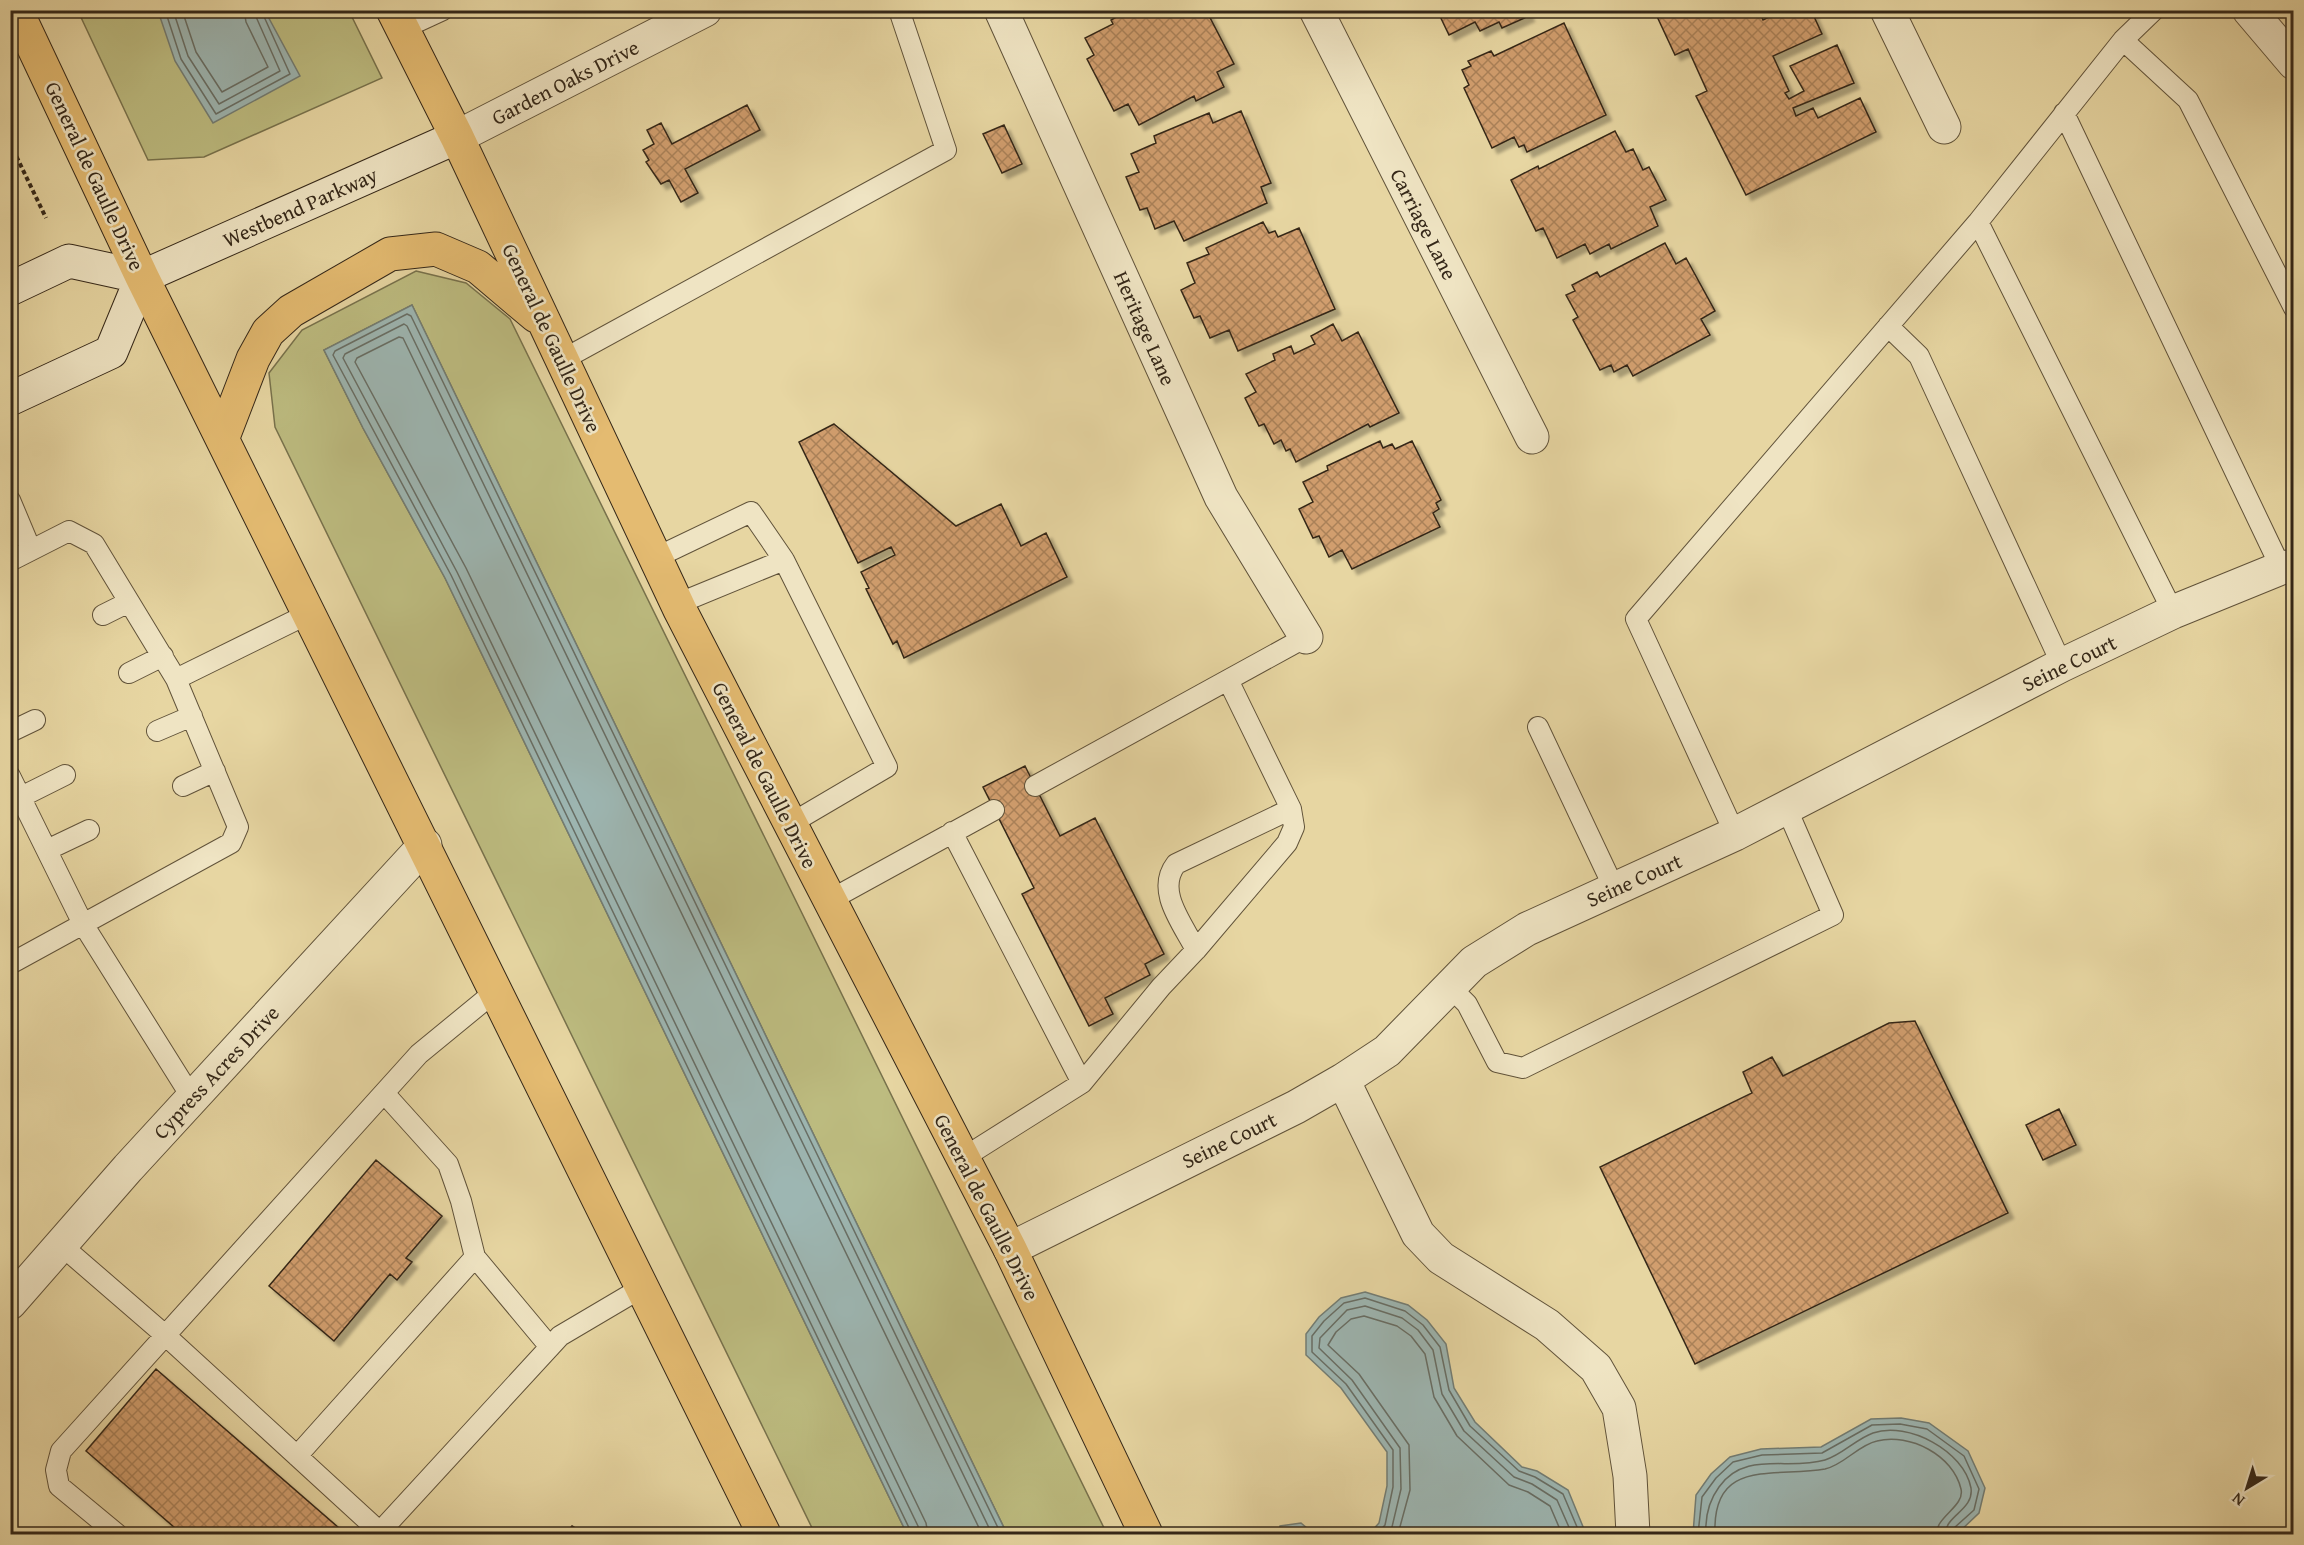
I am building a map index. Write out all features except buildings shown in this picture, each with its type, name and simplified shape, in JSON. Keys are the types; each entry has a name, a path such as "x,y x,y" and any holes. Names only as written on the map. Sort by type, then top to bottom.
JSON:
{"main road":[{"name":"General de Gaulle Drive","path":"16,10 142,277 425,844 764,1534"},
{"name":"General de Gaulle Drive","path":"397,20 457,137 677,604 1010,1249 1146,1534"},
{"path":"223,437 253,359 268,332 291,311 390,254 436,249 478,267 544,322"}],"street":[{"name":"Garden Oaks Drive","path":"457,137 705,10"},
{"name":"Heritage Lane","path":"1000,10 1221,497 1306,637"},
{"name":"Carriage Lane","path":"1316,10 1532,437"},
{"path":"1887,10 1944,127"},
{"path":"2249,10 2294,63"},
{"name":"Westbend Parkway","path":"142,277 457,137"},
{"path":"10,289 69,261 142,277 111,352 10,399"},
{"name":"Seine Court","path":"1010,1249 1296,1107 1343,1080 1387,1051 1474,962 1527,929 1735,834 2062,665 2173,612 2287,567"},
{"name":"Cypress Acres Drive","path":"15,1288 62,1245 192,1098 425,844"},
{"path":"1343,1080 1418,1234 1441,1257 1547,1326 1596,1368 1619,1408 1630,1476 1633,1534"}],"lane":[{"path":"397,20 443,10"},
{"path":"562,360 946,150 899,10"},
{"path":"1735,834 1636,619 1978,222 2123,39 2154,10"},
{"path":"2123,39 2188,100 2294,308"},
{"path":"2064,113 2287,567"},
{"path":"1978,222 2173,612"},
{"path":"1888,326 1919,356 2062,665"},
{"path":"10,500 31,550"},
{"path":"655,558 751,512 784,560 886,767 790,824"},
{"path":"10,561 69,531 94,544 176,679 238,827 231,843 10,964"},
{"path":"677,604 784,560"},
{"path":"103,615 129,602"},
{"path":"176,679 310,613"},
{"path":"1035,786 1306,637"},
{"path":"129,673 163,656"},
{"path":"963,1158 1082,1083 1161,987 1196,950 1287,843 1294,827 1291,809 1228,680"},
{"path":"157,731 192,716"},
{"path":"10,732 35,720"},
{"path":"1538,727 1614,888"},
{"path":"183,786 215,771"},
{"path":"10,776 83,924 192,1098"},
{"path":"21,797 65,776"},
{"path":"1450,987 1467,1004 1497,1062 1523,1068 1833,915 1786,807"},
{"path":"1196,950 1169,897 1168,874 1176,864 1291,809"},
{"path":"830,900 994,810"},
{"path":"47,849 89,830"},
{"path":"952,832 1082,1083"},
{"path":"117,1534 59,1486 56,1470 61,1451 419,1054 497,990"},
{"path":"384,1093 448,1164 461,1201 475,1257 550,1347"},
{"path":"62,1245 165,1335 379,1533 560,1336 643,1287"},
{"path":"297,1456 475,1257"}],"path":[{"path":"10,143 46,218"}],"shaded area":[{"path":"78,11 349,11 382,78 204,157 148,160"},
{"path":"416,271 466,283 510,319 1107,1534 1007,1534 412,305 324,350 363,428 445,578 907,1534 815,1534 275,427 269,373 302,330"}],"water":[{"path":"158,11 265,11 300,76 213,123 175,61"},
{"path":"412,305 1007,1534 907,1534 445,578 363,428 324,350"},
{"path":"1365,1292 1408,1305 1427,1320 1446,1344 1454,1388 1475,1422 1522,1467 1537,1471 1568,1490 1586,1534 1369,1534 1379,1523 1387,1486 1387,1452 1341,1388 1306,1355 1306,1334 1319,1317 1341,1298"},
{"path":"1901,1418 1929,1423 1968,1451 1985,1488 1979,1513 1957,1534 1693,1534 1696,1495 1711,1474 1730,1457 1761,1449 1821,1447 1871,1419"},
{"path":"1301,1523 1314,1534 1278,1534 1280,1526"}]}
